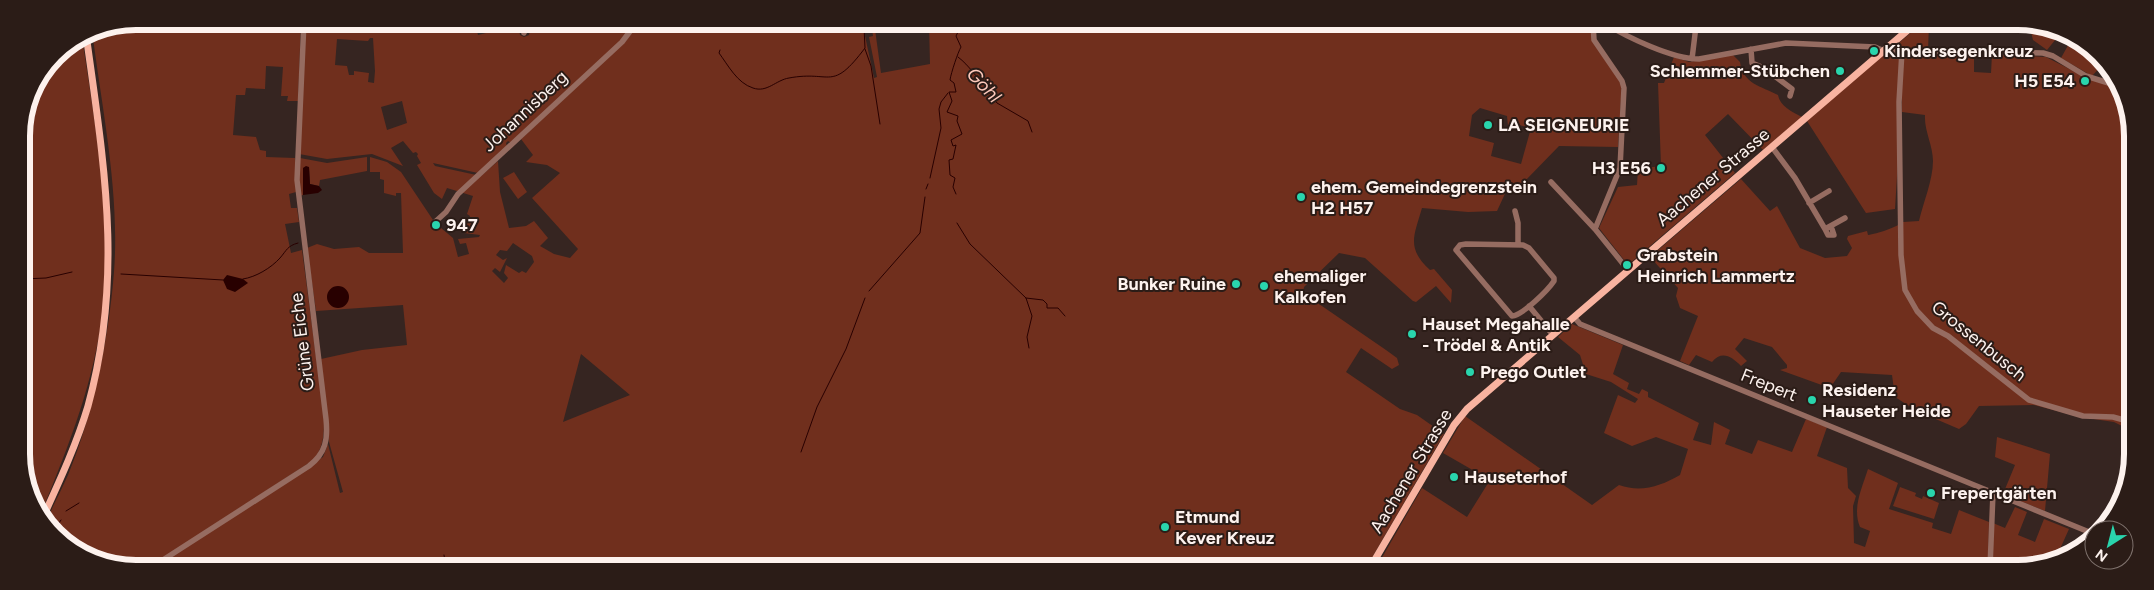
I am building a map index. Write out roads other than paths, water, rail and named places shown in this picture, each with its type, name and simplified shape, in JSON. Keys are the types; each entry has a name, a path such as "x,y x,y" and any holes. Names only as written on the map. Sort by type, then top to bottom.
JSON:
{"main road":[{"name":"Aachener Strasse","path":"1375,560 1460,416 1908,30"},
{"path":"46,510 87,407 106,318 109,260 108,206 87,42"}],"street":[{"name":"Grüne Eiche","path":"161,560 309,466 320,456 326,444 326,419 297,180 304,30"},
{"name":"Johannisberg","path":"435,222 446,212 458,194 622,42 631,30"},
{"path":"1593,30 1594,40 1622,81 1624,88 1620,168 1595,229"},
{"path":"1619,30 1666,52 1692,59 1786,43 1875,47 1896,51 2043,53 2053,56 2086,76 2110,83"},
{"path":"1692,59 1696,30"},
{"path":"1751,49 1752,63 1764,68 1792,89 1790,96"},
{"name":"Grossenbusch","path":"1902,51 1899,102 1901,255 1904,290 1917,311 1933,328 1948,336 2029,400 2083,416 2114,417 2124,420"},
{"path":"1772,147 1828,228 1845,218"},
{"path":"1551,182 1595,229 1628,270"},
{"path":"1809,203 1829,191"},
{"path":"1515,211 1518,222 1518,244"},
{"path":"1466,244 1518,244 1529,248 1554,278 1552,285 1529,306 1517,315 1512,316 1456,250 1460,245 1466,244"},
{"path":"1529,306 1553,335"},
{"name":"Frepert","path":"1574,318 1580,324 2084,530"},
{"path":"1990,560 1993,494"}],"waterway":[{"name":"Göhl","path":"720,50 719,53 742,82 747,86 763,89 784,79 803,76 830,77 845,71 865,48 864,30"},
{"name":"Göhl","path":"956,194 953,187 955,178 950,175 949,160 953,159 956,145 953,146 951,140 962,134 957,121 958,116 947,112 952,101 949,92 956,92 954,83 950,80 961,47 956,36 959,30"},
{"name":"Göhl","path":"865,49 871,66 880,124"},
{"name":"Göhl","path":"958,57 987,87 987,90 997,103 1028,121 1032,132"},
{"path":"930,178 941,128 939,109 941,102 948,93"},
{"path":"926,189 928,184"},
{"path":"869,291 920,233 925,197"},
{"path":"957,223 970,244 1026,298 1032,316 1027,337 1029,348"},
{"path":"243,279 268,269 289,247 298,243"},
{"path":"30,279 46,278 72,272"},
{"path":"121,274 223,280"},
{"path":"801,452 817,407 846,349 865,298"},
{"path":"1026,298 1043,300 1047,304 1047,308 1058,308 1065,316"},
{"path":"66,511 79,503"},
{"path":"58,525 61,520"},
{"path":"444,555 445,560"}],"place":[{"name":"Kindersegenkreuz","path":"1874,51"},
{"name":"Schlemmer-Stübchen","path":"1840,71"},
{"name":"H5 E54","path":"2085,81"},
{"name":"LA SEIGNEURIE","path":"1488,125"},
{"name":"H3 E56","path":"1661,168"},
{"name":"ehem. Gemeindegrenzstein H2 H57","path":"1301,197"},
{"name":"947","path":"436,225"},
{"name":"Grabstein Heinrich Lammertz","path":"1627,265"},
{"name":"Bunker Ruine","path":"1236,284"},
{"name":"ehemaliger Kalkofen","path":"1264,286"},
{"name":"Hauset Megahalle - Trödel & Antik","path":"1412,334"},
{"name":"Prego Outlet","path":"1470,372"},
{"name":"Residenz Hauseter Heide","path":"1812,400"},
{"name":"Hauseterhof","path":"1454,477"},
{"name":"Frepertgärten","path":"1931,493"},
{"name":"Etmund Kever Kreuz","path":"1165,527"}]}
